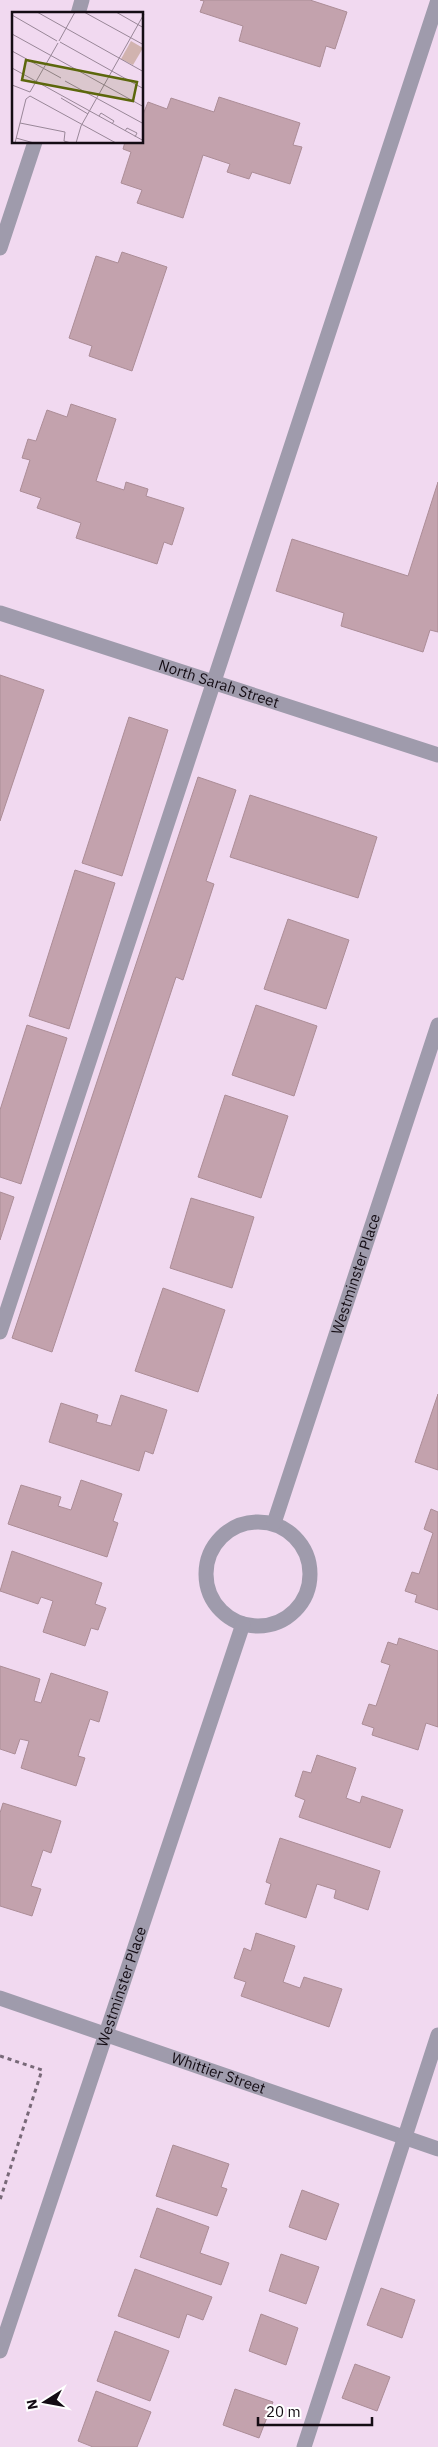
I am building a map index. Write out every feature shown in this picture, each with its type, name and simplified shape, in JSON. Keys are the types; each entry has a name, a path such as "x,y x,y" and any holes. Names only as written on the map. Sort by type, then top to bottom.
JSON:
{"street":[{"path":"0,1332 438,0"},
{"path":"0,248 34,144"},
{"name":"North Sarah Street","path":"0,613 438,755"},
{"name":"Westminster Place","path":"274,1523 438,1025"},
{"path":"259,1520 274,1523 294,1536 304,1551 309,1567 309,1584 303,1602 292,1614 277,1622 260,1626 243,1624 227,1617 215,1604 207,1589 205,1571 208,1555 218,1540 231,1528 259,1520"},
{"name":"Westminster Place","path":"0,2351 243,1624"},
{"name":"Whittier Street","path":"0,1998 438,2149"},
{"path":"304,2447 438,2035"}],"path":[{"path":"0,2056 42,2070 0,2200"}],"building":[{"path":"200,0 310,0 347,12 335,49 326,46 320,67 239,41 243,26 200,12 204,1"},
{"path":"219,97 300,123 293,145 302,147 290,184 252,172 249,179 227,172 230,164 203,155 183,218 137,203 142,190 121,183 131,152 123,149 124,144 144,144 144,112 148,102 167,109 171,98 214,112"},
{"path":"122,252 167,267 132,371 89,356 92,346 69,338 96,256 118,263"},
{"path":"71,404 116,419 96,481 124,490 126,482 148,489 146,496 184,508 172,545 164,542 157,564 76,538 81,523 37,508 41,498 20,491 30,460 22,458 28,439 36,441 47,410 67,417"},
{"path":"438,482 438,632 430,630 423,652 341,626 344,613 276,591 292,539 408,576"},
{"path":"0,675 44,690 0,821"},
{"path":"129,717 168,730 122,876 82,863"},
{"path":"198,777 236,790 206,881 214,884 183,980 176,977 52,1352 12,1338"},
{"path":"250,795 377,837 358,898 230,857"},
{"path":"75,870 115,883 69,1029 29,1016"},
{"path":"288,919 349,940 326,1009 264,989"},
{"path":"256,1005 317,1026 294,1096 232,1075"},
{"path":"27,1025 67,1038 21,1184 0,1177 0,1110"},
{"path":"225,1095 288,1116 261,1198 198,1177"},
{"path":"0,1192 14,1197 0,1240"},
{"path":"191,1198 254,1217 232,1288 170,1268"},
{"path":"163,1288 225,1310 198,1392 135,1371"},
{"path":"438,1394 438,1470 415,1462"},
{"path":"121,1395 167,1410 153,1454 145,1451 139,1471 49,1442 61,1403 98,1415 96,1422 111,1426"},
{"path":"81,1480 122,1494 113,1521 118,1523 107,1557 8,1524 21,1485 61,1497 58,1506 71,1510"},
{"path":"431,1509 438,1512 438,1610 415,1602 417,1595 405,1591 412,1572 419,1574 433,1533 424,1529"},
{"path":"12,1551 102,1583 95,1604 106,1608 98,1630 91,1628 85,1646 43,1632 53,1601 41,1597 38,1604 0,1591"},
{"path":"399,1638 438,1651 438,1727 426,1723 418,1750 372,1735 374,1728 362,1724 369,1704 376,1706 390,1665 381,1662 388,1642 397,1645"},
{"path":"0,1666 40,1679 34,1701 41,1703 51,1673 108,1692 99,1722 90,1719 78,1756 85,1758 76,1786 21,1768 29,1741 20,1739 15,1754 0,1749"},
{"path":"317,1755 356,1768 346,1798 360,1803 362,1796 403,1810 390,1848 299,1817 305,1800 295,1796 303,1771 311,1773"},
{"path":"3,1803 61,1821 51,1853 43,1850 31,1886 41,1889 32,1916 0,1906 0,1813"},
{"path":"280,1838 380,1871 368,1910 334,1898 336,1890 317,1884 306,1918 265,1904 271,1884 266,1882"},
{"path":"256,1933 295,1946 283,1982 300,1988 304,1977 342,1989 329,2027 241,1996 246,1982 234,1978 244,1948 251,1951"},
{"path":"173,2145 229,2164 221,2187 227,2189 217,2216 156,2196"},
{"path":"302,2190 339,2204 326,2240 289,2227"},
{"path":"157,2208 209,2227 200,2253 229,2263 221,2285 140,2257"},
{"path":"281,2254 319,2267 306,2304 269,2291"},
{"path":"135,2269 212,2297 203,2320 187,2314 179,2338 118,2316"},
{"path":"381,2288 415,2300 402,2338 367,2325"},
{"path":"261,2314 298,2328 286,2365 249,2351"},
{"path":"115,2331 169,2351 150,2401 97,2381"},
{"path":"355,2364 390,2377 377,2411 342,2398"},
{"path":"235,2389 273,2402 259,2438 223,2425"},
{"path":"96,2391 151,2412 137,2447 93,2447 78,2441"}]}
